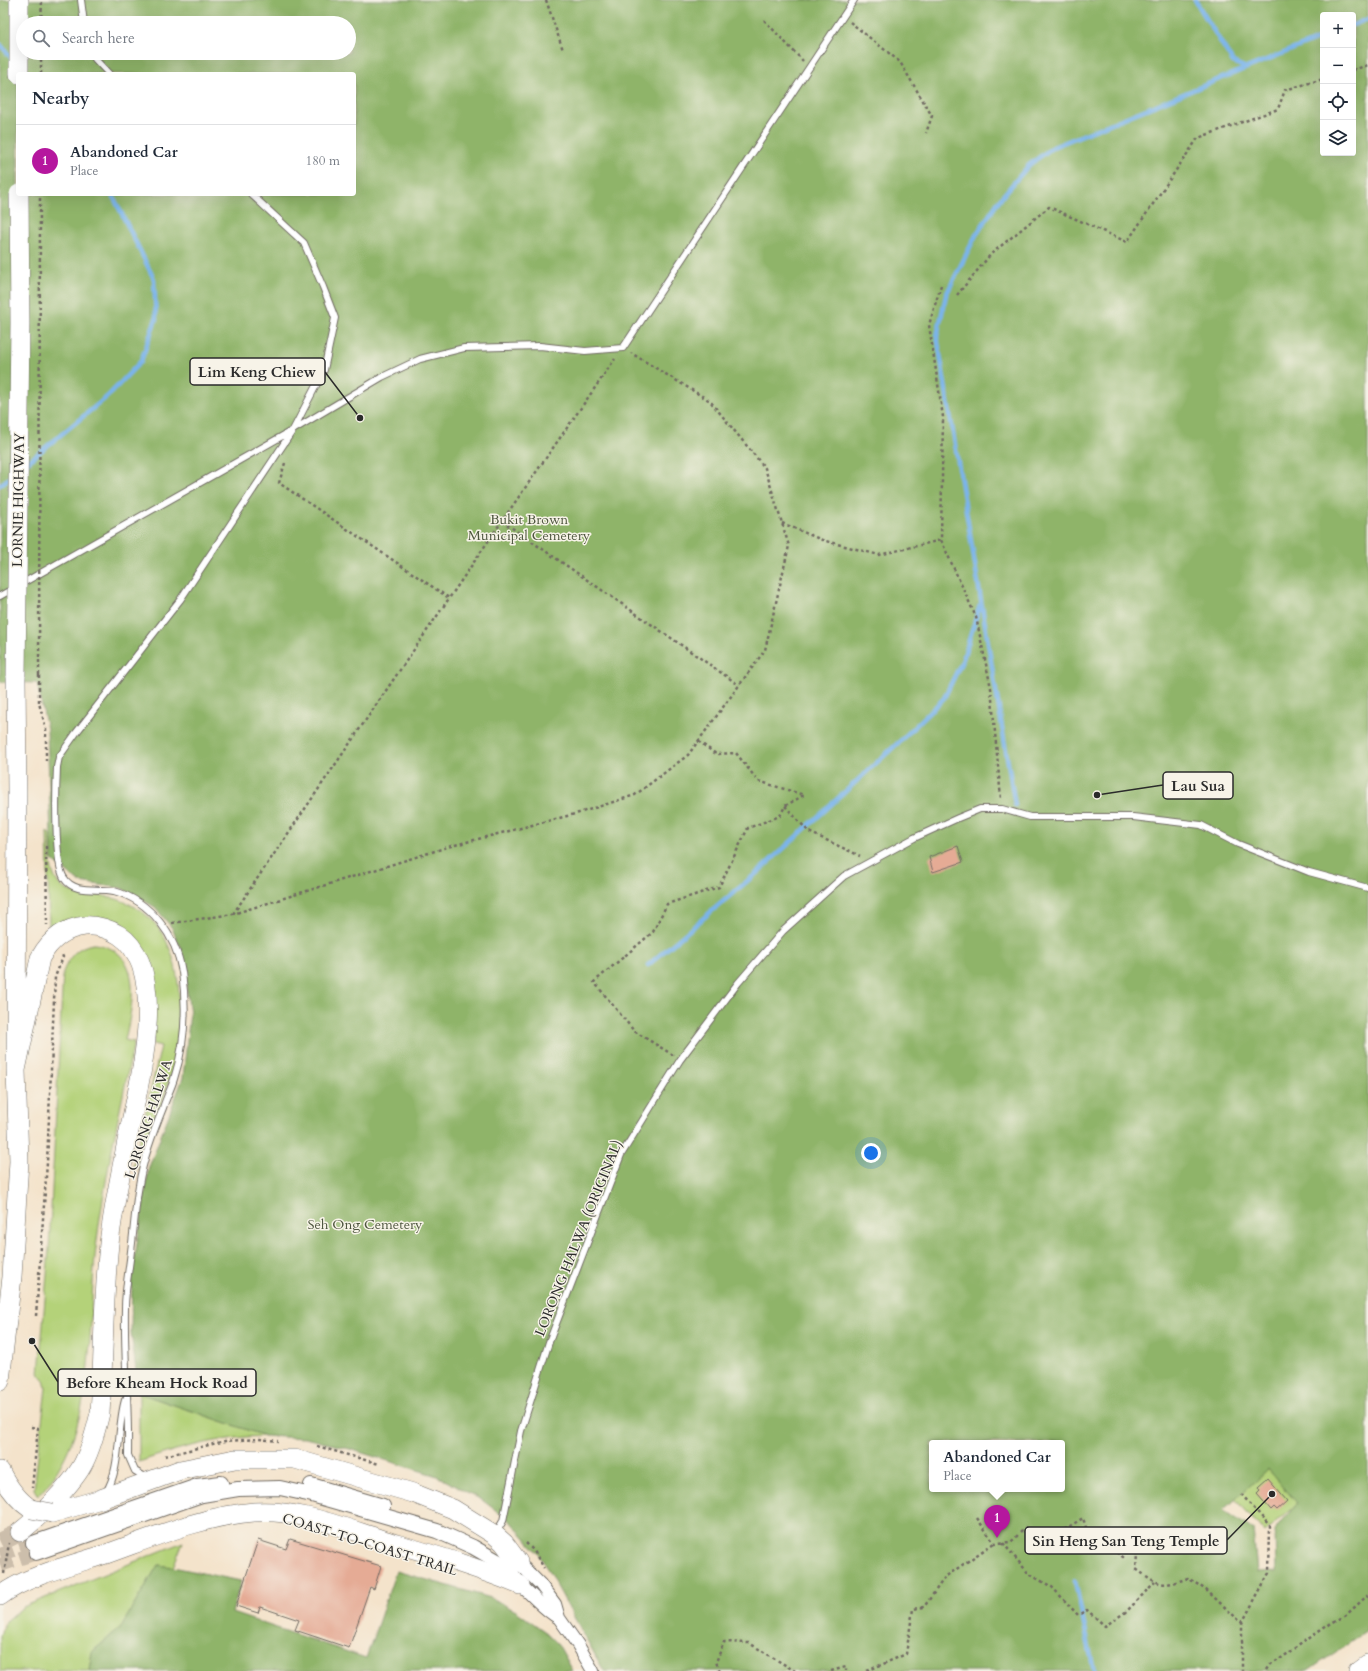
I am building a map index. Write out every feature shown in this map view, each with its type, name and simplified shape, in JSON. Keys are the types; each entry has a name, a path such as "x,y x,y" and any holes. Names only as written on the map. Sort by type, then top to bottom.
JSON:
{"highway":[{"path":"19,0 19,16"},
{"path":"19,60 19,72"},
{"name":"LORNIE HIGHWAY","path":"0,1381 12,1277 19,1161 16,1070 18,792 16,676 20,323 19,196"},
{"path":"16,1070 40,958 49,944 67,930 85,926 100,926 126,940 136,952 144,975 148,1001 147,1025 145,1051 115,1200 109,1243 100,1413 94,1439 83,1464 38,1519 25,1541"},
{"path":"0,1471 5,1480 29,1501 52,1513 102,1499 180,1470 235,1460 295,1459 413,1493 453,1509 495,1535 504,1543 518,1562"},
{"path":"3,1593 36,1577 201,1522 228,1516 260,1512 278,1512 320,1520 481,1569 520,1585"},
{"path":"1360,1671 1368,1665"}],"street":[{"path":"25,1541 197,1486 239,1480 268,1479 302,1483 339,1492 446,1526 518,1562 540,1584 555,1604 559,1618 578,1645 593,1671"},
{"path":"25,1541 202,1496 238,1489 280,1488 312,1495 437,1531 474,1547 506,1566 520,1585 535,1596 550,1614 559,1618"}],"lane":[{"path":"81,0 83,16"},
{"path":"0,596 293,430 382,377 420,359 464,348 540,346 585,351 623,348 854,0"},
{"path":"97,60 107,72"},
{"name":"LORONG HALWA","path":"153,1479 142,1476 135,1470 128,1455 129,1416 126,1397 125,1306 139,1184 150,1144 174,1081 180,1057 184,1030 184,1004 181,971 174,947 164,925 137,902 113,891 82,890 72,886 64,879 58,862 57,767 59,757 76,733 180,600 293,430 324,370 335,318 304,243 253,196"},
{"name":"LORONG HALWA (ORIGINAL)","path":"495,1535 503,1521 521,1432 549,1342 621,1155 680,1060 738,983 783,931 844,876 870,860 914,838 980,809 1002,809 1030,817 1133,817 1201,825 1238,844 1309,872 1368,888"},
{"name":"LORONG HALWA","path":"102,1499 111,1481 117,1452 121,1416 126,1397"}],"path":[{"path":"41,16 42,0"},
{"path":"546,0 563,50"},
{"path":"844,16 900,62 932,116 926,133"},
{"path":"764,20 805,63"},
{"path":"41,60 41,72"},
{"path":"1356,69 1368,65"},
{"path":"957,295 991,254 1049,207 1127,242 1198,138 1278,109 1285,90 1320,80"},
{"path":"39,675 40,196"},
{"path":"941,285 929,325 943,417 941,540 976,617 991,688 1002,809"},
{"path":"164,925 233,914 451,846 579,813 635,795 688,755 765,650 789,546 765,468 710,401 623,348 502,521 233,914"},
{"path":"285,460 279,483 449,598"},
{"path":"502,521 739,685"},
{"path":"782,523 822,540 879,555 941,540"},
{"path":"680,1060 634,1031 594,982 654,932 667,904 719,887 748,828 780,816 785,806 804,795 758,781 736,753 716,754 698,741"},
{"path":"785,806 809,832 870,860"},
{"path":"63,957 66,953"},
{"path":"29,1501 38,1428 31,1427"},
{"path":"1242,1495 1270,1526 1269,1572 1242,1623 1242,1671"},
{"path":"977,1518 994,1543"},
{"path":"867,1671 906,1654 913,1609 924,1606 945,1577 994,1543 1011,1542 1027,1526 1041,1544 1083,1518 1087,1531 1123,1557 1125,1551 1137,1554 1136,1569 1155,1582 1168,1585 1188,1578 1206,1590 1242,1623"},
{"path":"3,1593 2,1583 25,1541"},
{"path":"1003,1542 1029,1574 1052,1587 1078,1615 1087,1610 1105,1626 1127,1611 1155,1582"},
{"path":"1266,1671 1270,1665 1333,1622 1345,1616 1368,1595"},
{"path":"720,1671 716,1662 724,1642 749,1643 795,1671"},
{"path":"831,1671 846,1667 846,1671"}],"green space":[{"path":"0,0 1368,0 1368,1630 1308,1671 604,1671 539,1554 510,1521 482,1500 437,1476 343,1447 305,1438 265,1436 139,1393 131,1333 132,1276 149,1167 183,1078 190,1013 181,949 172,928 155,907 121,888 79,882 52,860 47,729 37,683 0,682","holes":["1268,1469 1297,1503 1275,1530 1276,1571 1257,1572 1253,1530 1224,1510"]},
{"path":"47,831 50,835 51,866 58,883 68,891 80,894 104,896 129,904 149,917 163,934 172,955 177,977 179,1001 179,1026 176,1050 169,1080 137,1169 133,1168 161,1046 153,1044 153,998 149,967 145,953 138,940 127,929 118,923 108,920 50,932"},
{"path":"94,944 110,948 121,957 128,968 132,981 132,996 131,1011 125,1040 134,1042 99,1222 93,1279 90,1345 81,1410 72,1441 58,1470 38,1496 34,1489 46,1388 44,1380 39,1374 49,1249 63,972 74,953 83,947"},
{"path":"139,1393 265,1436 233,1438 185,1447 139,1462"},
{"path":"1268,1469 1298,1503 1264,1533 1235,1499"},
{"path":"183,1542 173,1567 158,1565 121,1627 92,1652 89,1671 0,1671 0,1636 4,1623 23,1607"},
{"path":"158,1565 241,1581 232,1613 366,1658 396,1571 491,1598 516,1611 547,1633 558,1644 573,1671 89,1671 92,1652 121,1627"}],"building":[{"path":"958,846 963,862 933,872 929,857"},
{"path":"1268,1479 1287,1501 1277,1510 1274,1507 1271,1510 1257,1494 1260,1491 1258,1488"},
{"path":"290,1539 381,1566 374,1589 370,1587 349,1648 295,1630 299,1620 260,1607 258,1613 236,1606 258,1540 286,1549"}],"waterway":[{"path":"1195,0 1233,62 1246,68"},
{"path":"1356,24 1368,19"},
{"path":"1015,805 937,336 946,295 976,235 1000,199 1029,165 1053,147 1320,38"},
{"path":"0,44 13,60"},
{"path":"24,465 108,396 141,361 156,319 154,279 113,196"},
{"path":"0,485 13,475"},
{"path":"648,965 758,872 898,743 944,698 963,659 980,605"},
{"path":"1075,1581 1094,1671"}],"tunnel":[{"path":"0,1542 20,1532"},
{"path":"0,1555 33,1543"},
{"path":"0,1565 36,1553"}],"place":[{"name":"Lim Keng Chiew","path":"360,418"},
{"name":"Lau Sua","path":"1097,795"},
{"name":"Before Kheam Hock Road","path":"32,1341"},
{"name":"Sin Heng San Teng Temple","path":"1272,1494"},
{"name":"Abandoned Car","path":"997,1538"}],"park label":[{"name":"Bukit Brown Municipal Cemetery","path":"529,528"},
{"name":"Seh Ong Cemetery","path":"365,1224"}]}
